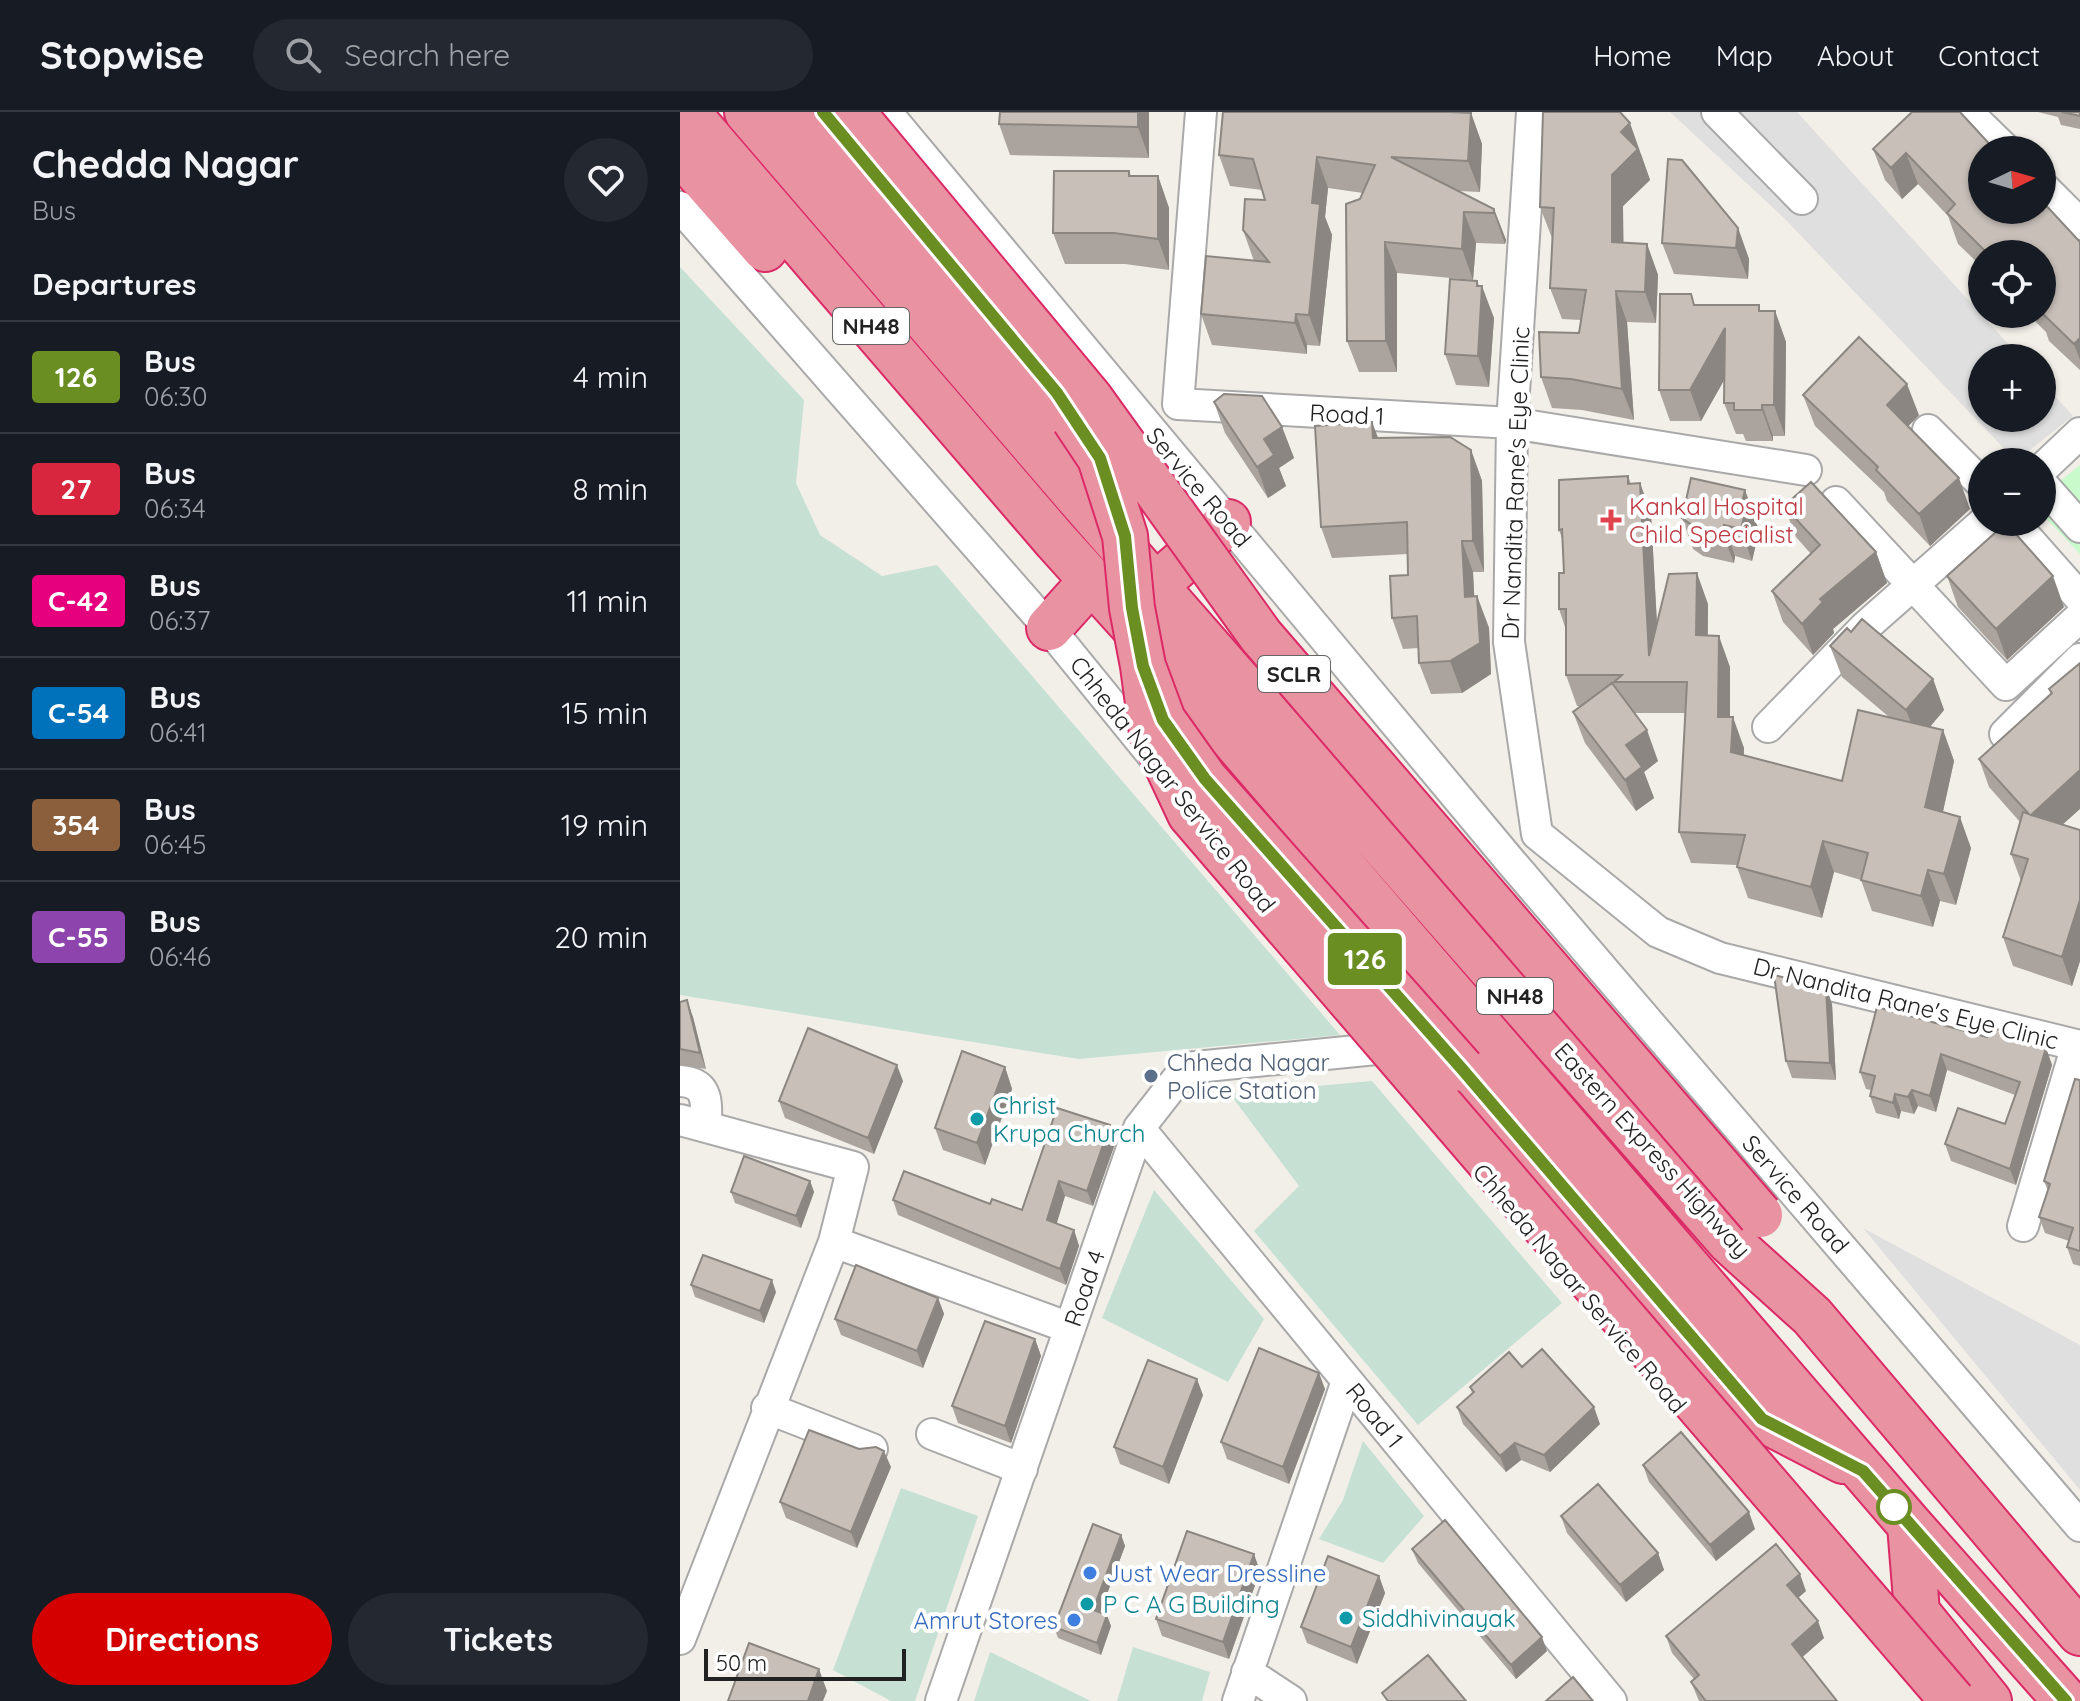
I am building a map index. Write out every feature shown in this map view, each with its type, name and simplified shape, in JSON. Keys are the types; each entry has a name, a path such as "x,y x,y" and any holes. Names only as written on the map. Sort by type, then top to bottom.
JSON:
{"highway":[{"name":"NH48","path":"687,112 1056,541 1194,694"},
{"name":"NH48","path":"747,112 1227,666"},
{"path":"791,112 1041,407 1227,666"},
{"path":"823,112 1057,393 1100,458 1125,536 1132,608 1152,733 1190,814 1953,1701"},
{"name":"SCLR","path":"852,112 1090,398 1261,636 1760,1215 1812,1316"},
{"path":"680,152 963,474 1194,694"},
{"path":"1164,578 1228,522"},
{"path":"1049,628 1084,589"},
{"path":"1143,666 1163,720 1205,779 1462,1069 1762,1419 1863,1471"},
{"name":"Eastern Express Highway","path":"1227,666 1730,1242 1812,1316 2080,1633"},
{"name":"Eastern Express Highway","path":"1194,694 1910,1525"},
{"name":"NH48","path":"1910,1525 2066,1701"},
{"path":"1910,1525 1917,1612 1989,1701"}],"street":[{"name":"Service Road","path":"886,112 1511,862 2080,1526"},
{"name":"Road 1","path":"1201,112 1178,404 1512,423 1806,470"},
{"name":"Dr Nandita Rane's Eye Clinic","path":"1532,112 1512,423 1509,642 1537,834 1658,932 1720,958 2078,1046"},
{"path":"1717,112 1802,199"},
{"path":"1967,112 1992,136"},
{"path":"2056,200 2080,224"},
{"name":"Chheda Nagar Service Road","path":"680,207 1049,628 1229,848 1351,1022 1932,1701"},
{"path":"1928,430 1968,470"},
{"path":"2056,456 2080,433"},
{"path":"2056,500 2080,527"},
{"path":"1836,502 2006,685 2080,617"},
{"path":"1768,727 1865,627 1925,595 2019,529 2080,598"},
{"path":"1925,595 1973,536"},
{"path":"2005,734 2080,659"},
{"path":"1511,862 1537,834"},
{"path":"2023,1226 2078,1046"},
{"name":"Road 4","path":"941,1701 1139,1128 1186,1068 1376,1049"},
{"path":"680,1081 695,1083 703,1089 707,1098 693,1124 853,1167 834,1242 767,1408 680,1639"},
{"name":"Road 1","path":"1139,1128 1611,1701"},
{"path":"834,1242 1070,1328"},
{"path":"1238,1701 1347,1381"},
{"path":"767,1408 872,1449"},
{"path":"932,1434 1022,1469"},
{"path":"1247,1672 1291,1701"}],"shaded area":[{"path":"1670,112 1797,112 1968,300 1968,328 1994,328 2008,344 1968,344 1968,411 1784,218"},
{"path":"2056,397 2073,416 2056,429"},
{"path":"1988,432 2053,432 2032,448 2004,448"},
{"path":"1863,1228 2080,1345 2080,1490"}],"green space":[{"path":"680,267 804,400 796,483 820,535 882,576 937,565 1340,1035 1079,1059 680,995"},
{"path":"2080,465 2080,554 2056,529 2056,485"},
{"path":"1372,1081 1562,1303 1418,1425 1254,1231 1299,1186 1230,1094"},
{"path":"1154,1190 1264,1319 1228,1382 1102,1318"},
{"path":"1363,1441 1424,1516 1383,1563 1319,1539 1343,1500"},
{"path":"901,1488 978,1516 915,1701 891,1701 833,1670"},
{"path":"1133,1647 1210,1672 1202,1701 1117,1701"},
{"path":"990,1652 1091,1701 974,1701"}],"building":[{"path":"1000,112 1138,112 1138,127 999,124"},
{"path":"1223,112 1471,113 1468,161 1391,157 1494,209 1494,213 1464,212 1462,249 1385,242 1386,341 1347,341 1346,204 1360,199 1375,165 1317,157 1312,203 1320,204 1309,315 1296,314 1295,323 1201,314 1206,256 1269,262 1243,230 1245,199 1265,200 1253,159 1219,155"},
{"path":"1543,112 1620,112 1630,123 1621,132 1638,149 1612,175 1612,242 1647,244 1645,292 1616,291 1622,389 1571,379 1541,377 1539,332 1579,333 1586,290 1550,288 1554,208 1540,207"},
{"path":"1912,112 1960,112 1982,136 1968,136 1968,224 2056,224 2056,216 2080,242 2080,338 2074,344 2056,327 2056,240 1974,240 1947,213 1955,204 1906,153 1891,168 1873,149"},
{"path":"1668,159 1682,160 1738,228 1736,248 1662,243"},
{"path":"1054,171 1129,171 1129,176 1158,176 1158,239 1114,233 1053,233"},
{"path":"1450,279 1477,281 1477,286 1482,286 1478,356 1445,354"},
{"path":"1660,294 1691,294 1694,305 1759,305 1759,311 1775,311 1774,405 1762,405 1762,410 1734,410 1734,403 1724,403 1725,328 1690,390 1659,390"},
{"path":"1859,337 1907,384 1887,405 1959,478 1919,514 1876,470 1878,467 1803,395"},
{"path":"1224,394 1262,396 1282,427 1264,439 1274,455 1257,467 1214,402"},
{"path":"1372,422 1373,438 1450,437 1471,450 1473,541 1462,541 1465,597 1477,596 1480,643 1450,661 1419,663 1417,616 1392,618 1390,576 1408,575 1407,522 1321,527 1315,426"},
{"path":"1628,476 1628,484 1640,483 1649,656 1669,574 1697,573 1696,635 1719,636 1718,717 1733,717 1731,752 1842,781 1858,710 1943,730 1925,807 1960,817 1944,874 1928,870 1921,896 1861,880 1868,853 1823,841 1811,887 1737,867 1745,835 1679,832 1687,682 1614,682 1622,675 1566,675 1566,609 1559,609 1559,573 1564,573 1562,529 1559,530 1559,480"},
{"path":"1691,478 1745,490 1743,499 1748,500 1741,529 1724,525 1722,532 1692,525 1682,518"},
{"path":"1811,482 1876,552 1820,599 1823,602 1802,624 1772,591 1820,545 1784,506"},
{"path":"1992,536 2018,536 2053,576 1996,629 1947,576"},
{"path":"1862,619 1933,679 1906,710 1830,646 1847,628 1851,632"},
{"path":"2080,663 2080,770 2031,815 2080,830 2080,900 2062,957 2003,937 2028,859 2011,854 2023,812 2029,814 1979,759 2052,693 2049,689"},
{"path":"1612,683 1647,730 1626,745 1642,767 1625,780 1573,712"},
{"path":"1774,975 1826,987 1830,1063 1786,1061"},
{"path":"687,1000 700,1053 680,1049 680,1002"},
{"path":"1877,1007 1987,1037 1991,1028 1997,1029 2046,1048 2010,1169 1945,1144 1958,1108 2005,1124 2020,1082 1941,1054 1930,1096 1912,1090 1908,1097 1895,1094 1893,1103 1870,1096 1875,1076 1860,1072"},
{"path":"808,1028 897,1065 868,1138 779,1101"},
{"path":"962,1051 1005,1067 977,1143 935,1128"},
{"path":"2075,1079 2080,1080 2080,1251 2067,1247 2073,1228 2039,1217 2050,1184 2044,1181"},
{"path":"1057,1108 1110,1125 1087,1191 1059,1181 1047,1220 1074,1230 1060,1269 893,1200 904,1171 990,1204 992,1199 1022,1210"},
{"path":"744,1156 810,1181 796,1216 731,1192"},
{"path":"703,1255 772,1280 760,1311 691,1285"},
{"path":"856,1265 938,1298 917,1351 835,1319"},
{"path":"985,1321 1035,1339 1005,1426 952,1406"},
{"path":"1259,1348 1319,1373 1283,1467 1221,1442"},
{"path":"1542,1349 1594,1407 1544,1455 1515,1443 1500,1456 1457,1407 1474,1392 1470,1387 1509,1352 1522,1367"},
{"path":"1148,1360 1197,1379 1163,1467 1114,1447"},
{"path":"809,1430 859,1449 876,1447 884,1451 851,1532 780,1502"},
{"path":"1681,1432 1749,1512 1710,1545 1643,1465"},
{"path":"1598,1484 1658,1553 1620,1585 1561,1516"},
{"path":"1445,1520 1542,1637 1511,1665 1412,1549"},
{"path":"1093,1524 1121,1535 1093,1610 1107,1615 1097,1643 1054,1627"},
{"path":"1187,1531 1254,1554 1223,1642 1156,1619"},
{"path":"1776,1544 1800,1574 1787,1585 1818,1621 1792,1644 1837,1701 1706,1701 1691,1682 1699,1675 1666,1636"},
{"name":"Siddhivinayak","path":"1328,1556 1379,1576 1351,1647 1301,1627"},
{"path":"749,1643 819,1669 808,1701 728,1701"},
{"path":"1428,1655 1466,1701 1388,1701 1382,1693"},
{"path":"1573,1677 1593,1701 1546,1701"}],"bus line":[{"name":"126","path":"823,112 1057,393 1100,458 1125,536 1132,608 1143,666 1163,720 1205,779 1462,1069 1762,1419 1863,1471 2066,1701"}],"place":[{"name":"Kankal Hospital Child Specialist","path":"1611,520"},
{"name":"Chheda Nagar Police Station","path":"1151,1076"},
{"name":"Christ Krupa Church","path":"977,1119"},
{"name":"Just Wear Dressline","path":"1090,1573"},
{"name":"P C A G Building","path":"1087,1604"},
{"name":"Siddhivinayak","path":"1346,1618"},
{"name":"Amrut Stores","path":"1074,1620"}]}
